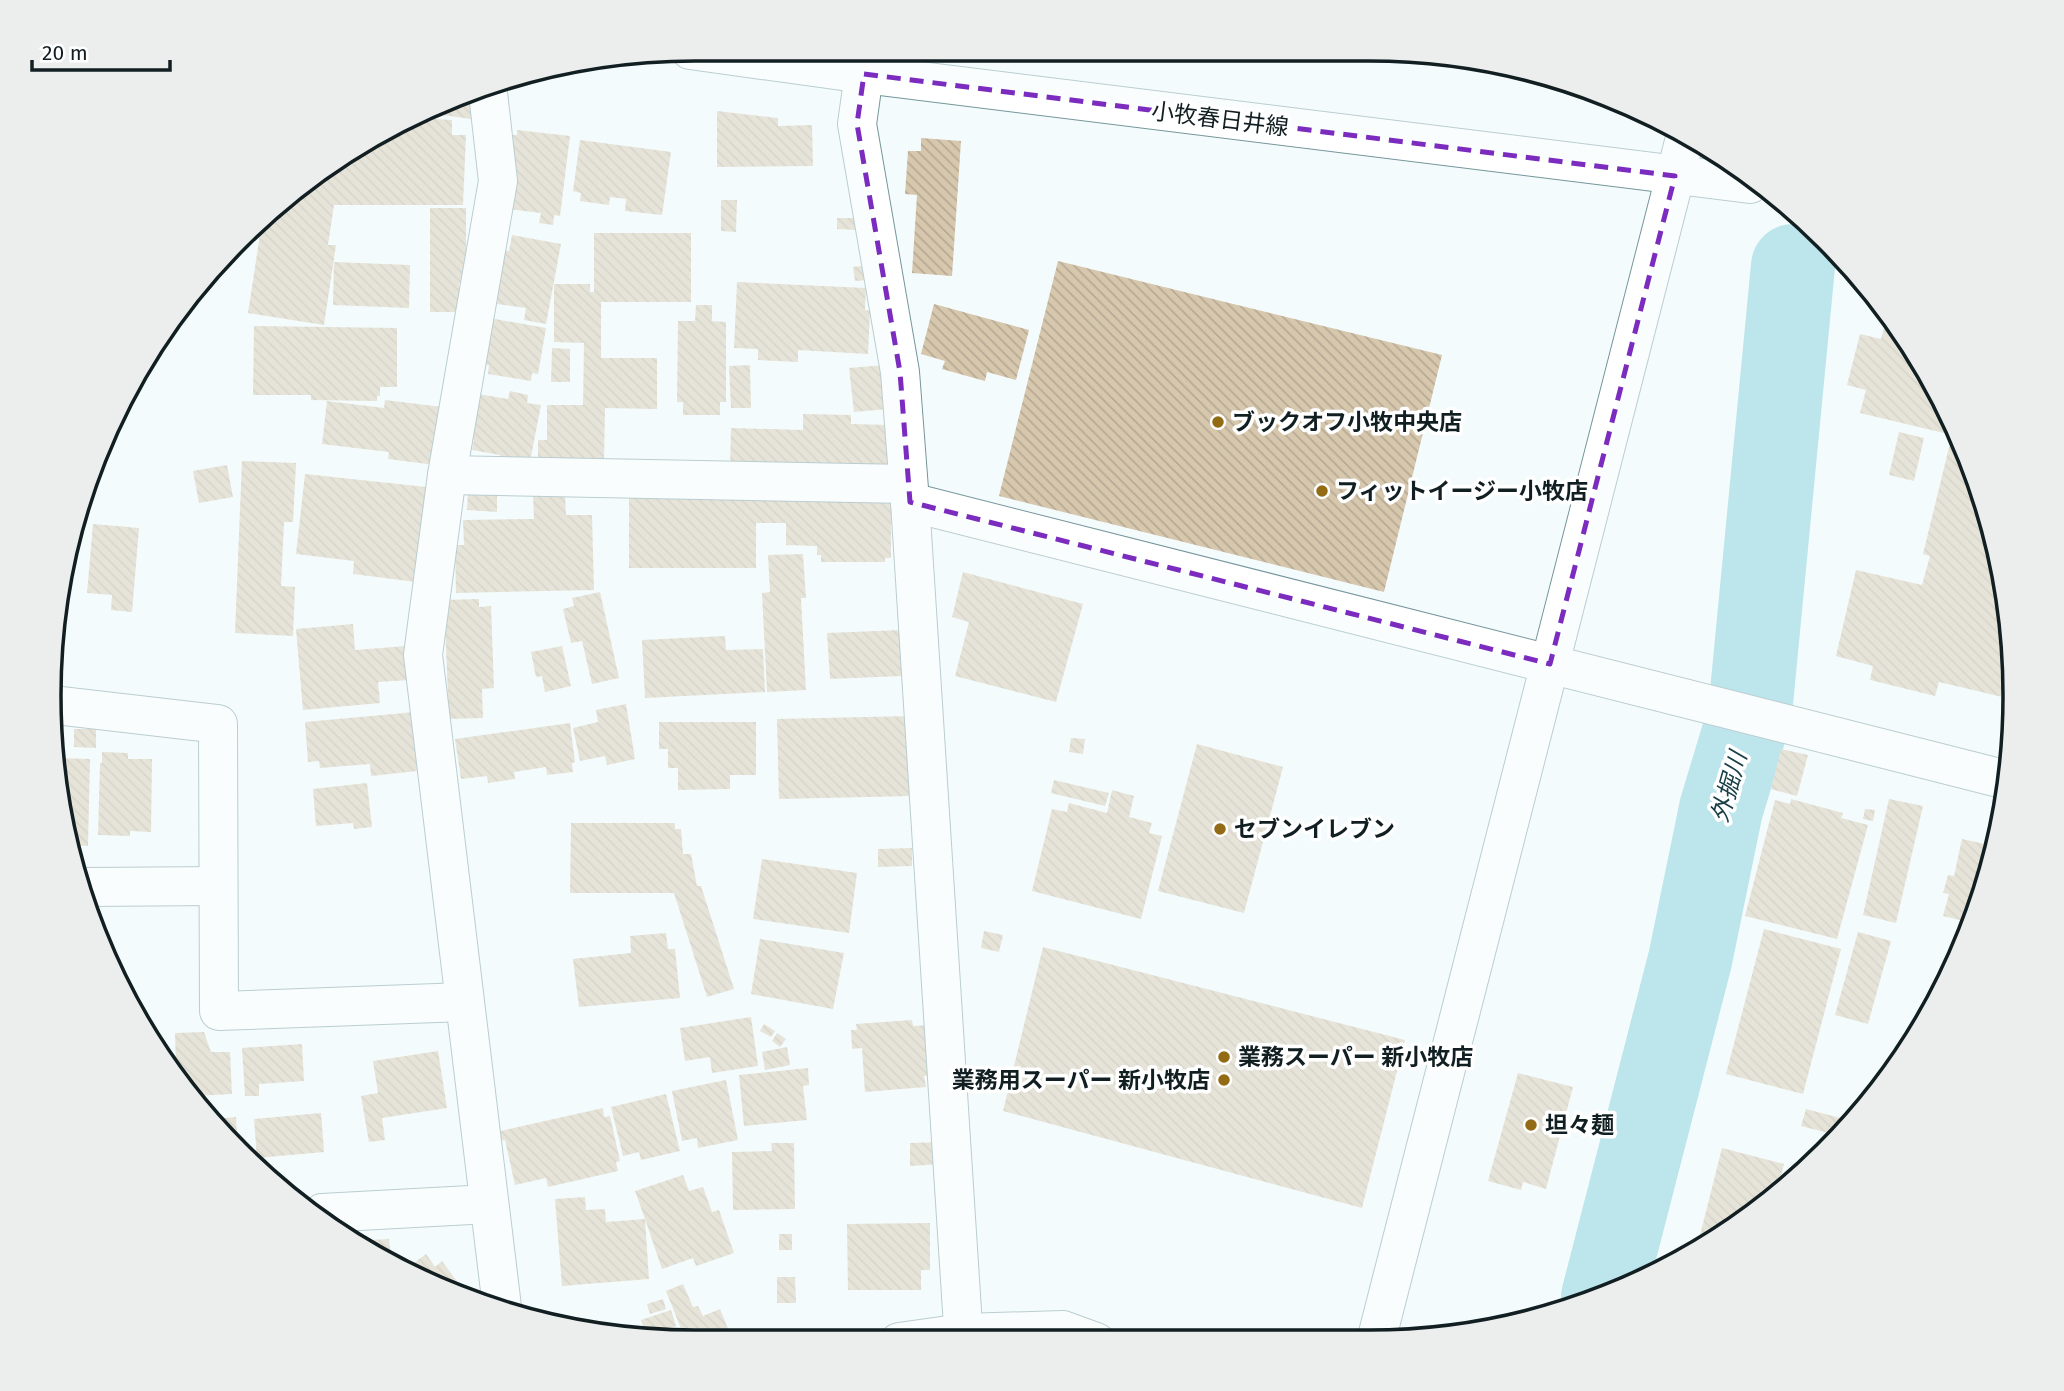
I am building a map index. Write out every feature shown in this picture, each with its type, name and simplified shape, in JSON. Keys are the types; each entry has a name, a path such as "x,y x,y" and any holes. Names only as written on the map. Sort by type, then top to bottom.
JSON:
{"street":[{"name":"小牧春日井線","path":"866,62 1675,176 1743,183"},
{"path":"866,62 857,124 900,372 964,1330"},
{"path":"488,96 498,181 447,475 423,655 501,1299"},
{"path":"1379,1329 1683,145"},
{"path":"447,475 909,493 1550,664 1997,777"},
{"path":"61,706 218,724 219,1011 464,1002"},
{"path":"91,887 218,886"},
{"path":"328,1213 489,1204"}],"highlighted area":[{"path":"864,74 1675,176 1550,664 910,502 900,372 857,124"}],"building":[{"path":"473,102 471,119 442,115"},
{"path":"717,111 778,118 778,126 812,125 813,166 717,167"},
{"path":"433,119 452,120 452,135 466,135 463,205 334,205 328,245 336,245 324,325 248,313 260,235 309,192 378,146"},
{"path":"517,130 570,136 560,216 554,215 553,225 539,223 541,213 508,209 509,135 517,135"},
{"path":"921,138 961,141 952,276 912,273 917,195 905,194 908,151 921,151"},
{"path":"580,140 671,152 662,215 625,211 626,199 610,197 609,205 580,201 581,193 573,191"},
{"path":"721,200 737,200 736,232 721,231"},
{"path":"430,208 466,208 466,283 459,283 459,312 430,312"},
{"path":"837,218 857,218 857,230 837,229"},
{"path":"594,233 691,233 691,302 601,302 601,358 657,358 657,409 605,408 604,460 538,460 538,440 547,440 547,405 583,405 584,343 554,342 554,284 590,284 590,292 594,292"},
{"path":"512,235 561,244 546,324 524,320 526,308 497,304 498,298 491,297 500,249 509,251"},
{"path":"1058,261 1442,355 1384,592 999,496"},
{"path":"334,262 410,265 409,308 333,305"},
{"path":"868,265 869,280 855,281 853,267"},
{"path":"737,282 866,288 865,310 870,311 868,354 798,350 798,362 758,360 758,349 734,348"},
{"path":"934,304 1029,330 1016,380 987,372 985,381 942,369 945,361 921,354"},
{"path":"696,305 712,305 712,321 726,322 726,402 720,402 720,415 683,415 683,402 677,402 678,321 695,321"},
{"path":"489,318 546,328 538,374 532,373 531,381 488,374 489,365 481,365"},
{"path":"254,326 397,328 397,387 380,387 377,401 311,400 311,395 253,395"},
{"path":"1886,328 1918,378 1945,433 1860,413 1866,390 1847,385 1860,334 1881,339"},
{"path":"552,348 570,349 570,382 551,382"},
{"path":"750,365 751,408 731,408 729,366"},
{"path":"885,365 888,409 854,412 849,368"},
{"path":"510,391 528,395 527,403 541,405 529,467 499,462 500,455 472,450 474,440 470,439 478,394 508,399"},
{"path":"385,400 442,407 435,465 388,459 389,452 322,444 327,401 384,408"},
{"path":"803,414 851,415 851,424 890,425 888,472 730,468 731,428 803,430"},
{"path":"1899,432 1924,438 1914,481 1889,475"},
{"path":"1950,444 1969,492 1991,572 2001,654 2003,697 1939,682 1935,696 1870,680 1873,666 1836,656 1856,570 1922,585 1930,556 1923,554"},
{"path":"242,461 296,463 293,522 284,522 281,586 295,587 293,636 235,633"},
{"path":"227,465 233,497 199,503 193,471"},
{"path":"305,474 426,487 416,582 353,574 354,561 296,554"},
{"path":"468,492 497,494 497,512 467,510"},
{"path":"565,494 566,515 592,515 594,590 456,593 455,545 464,545 463,520 534,519 533,495"},
{"path":"629,495 891,500 891,558 885,558 885,562 821,562 821,555 817,555 817,546 786,545 786,523 756,523 756,568 629,568"},
{"path":"93,524 139,528 132,612 111,610 112,595 87,593"},
{"path":"803,554 806,598 801,598 806,690 767,692 762,593 770,592 768,555"},
{"path":"963,572 1083,604 1056,702 955,676 969,622 952,617"},
{"path":"600,592 619,678 592,684 582,641 571,643 563,609 574,606 572,598"},
{"path":"479,599 479,607 491,606 494,688 482,689 483,718 449,719 444,600"},
{"path":"353,624 355,650 406,646 409,680 378,682 380,703 303,710 296,629"},
{"path":"900,630 902,676 830,679 827,633"},
{"path":"725,636 726,650 763,649 765,692 645,698 642,640"},
{"path":"562,646 571,686 545,692 542,676 536,677 531,652"},
{"path":"626,704 635,759 607,765 605,756 580,761 573,728 598,722 596,710"},
{"path":"415,712 420,762 416,762 417,771 371,776 370,764 320,768 319,761 308,762 305,722"},
{"path":"910,716 912,796 779,799 777,719"},
{"path":"659,722 756,722 756,775 730,775 730,789 678,790 678,768 668,768 668,749 659,749"},
{"path":"570,723 575,762 572,763 573,772 547,775 546,767 514,772 515,779 488,783 487,776 461,779 455,739"},
{"path":"74,729 96,729 96,748 74,747"},
{"path":"1071,738 1085,739 1083,754 1069,752"},
{"name":"セブンイレブン","path":"1197,744 1283,767 1244,913 1158,891"},
{"path":"1781,749 1808,755 1797,796 1771,789"},
{"path":"102,752 128,753 128,759 152,759 151,832 130,831 130,836 98,835"},
{"path":"65,758 90,759 88,846 79,846"},
{"path":"1054,780 1109,793 1105,806 1051,793"},
{"path":"367,783 372,827 354,829 353,823 316,826 313,789"},
{"path":"1112,790 1134,796 1129,817 1152,823 1149,833 1162,836 1141,919 1032,891 1052,809 1067,812 1069,803 1107,813"},
{"path":"1791,799 1843,813 1841,818 1868,825 1837,939 1745,916 1775,800 1790,804"},
{"path":"1889,799 1923,806 1896,923 1863,915"},
{"path":"1865,809 1875,810 1873,821 1863,819"},
{"path":"571,823 675,823 675,829 681,829 683,854 691,854 697,886 701,886 734,989 707,997 674,893 570,893"},
{"path":"1962,839 1985,844 1961,920 1943,916 1949,894 1943,893 1948,875 1954,876"},
{"path":"912,848 912,866 878,867 878,849"},
{"path":"762,859 857,873 849,933 753,919"},
{"path":"1764,929 1841,949 1803,1094 1726,1074"},
{"path":"984,931 1003,935 999,952 981,948"},
{"path":"1858,932 1891,941 1868,1024 1835,1015"},
{"path":"666,933 668,949 675,949 680,998 579,1007 573,959 631,953 630,936"},
{"path":"760,939 844,953 833,1009 751,994"},
{"path":"1043,947 1405,1040 1362,1208 1003,1111"},
{"path":"751,1017 758,1066 712,1073 710,1057 685,1061 680,1028"},
{"path":"912,1020 913,1026 931,1025 935,1075 924,1076 926,1087 865,1092 862,1048 852,1049 851,1030 857,1030 856,1024"},
{"path":"764,1024 775,1031 771,1037 760,1031"},
{"path":"204,1032 211,1052 230,1052 232,1094 203,1096 176,1059 175,1033"},
{"path":"777,1033 786,1039 780,1047 772,1041"},
{"path":"302,1044 304,1081 259,1084 259,1096 245,1096 242,1048"},
{"path":"787,1047 790,1065 765,1070 762,1052"},
{"path":"438,1051 447,1108 382,1118 385,1140 369,1142 361,1096 378,1093 373,1061"},
{"path":"808,1068 809,1085 803,1086 807,1120 744,1126 739,1075"},
{"path":"1518,1073 1573,1087 1546,1189 1523,1182 1521,1190 1488,1181"},
{"path":"726,1080 738,1140 698,1148 697,1138 682,1141 672,1091"},
{"path":"666,1094 680,1151 641,1160 639,1152 623,1156 611,1107"},
{"path":"603,1108 604,1117 610,1116 620,1161 616,1162 618,1171 548,1187 546,1178 515,1185 505,1140 498,1141 496,1132"},
{"path":"1806,1109 1841,1118 1827,1133 1801,1126"},
{"path":"321,1113 324,1152 262,1158 257,1153 254,1119"},
{"path":"236,1117 237,1133 223,1118"},
{"path":"943,1142 944,1164 910,1166 910,1143"},
{"path":"771,1143 794,1143 795,1209 733,1210 732,1152 772,1151"},
{"path":"1722,1148 1784,1164 1781,1177 1755,1199 1700,1236"},
{"path":"683,1175 689,1191 703,1187 712,1212 719,1210 734,1253 696,1266 693,1258 662,1269 635,1191"},
{"path":"585,1197 586,1210 605,1209 606,1222 645,1219 649,1279 562,1286 555,1199"},
{"path":"930,1223 930,1270 921,1270 921,1290 848,1290 847,1224"},
{"path":"779,1234 792,1234 792,1250 779,1250"},
{"path":"389,1239 391,1251 378,1245 371,1240"},
{"path":"426,1254 435,1267 442,1261 458,1283 453,1281 414,1263"},
{"path":"777,1277 795,1277 796,1303 777,1303"},
{"path":"683,1284 693,1307 698,1306 703,1316 720,1309 728,1330 681,1329 666,1291"},
{"path":"663,1299 666,1309 650,1314 647,1304"},
{"path":"671,1310 676,1326 667,1329 643,1327 641,1320"}],"waterway":[{"name":"外掘川","path":"1607,1283 1690,960 1721,809 1750,713 1793,266"}],"place":[{"name":"ブックオフ小牧中央店","path":"1218,422"},
{"name":"フィットイージー小牧店","path":"1322,491"},
{"name":"セブンイレブン","path":"1220,829"},
{"name":"業務スーパー 新小牧店","path":"1224,1057"},
{"name":"業務用スーパー 新小牧店","path":"1224,1080"},
{"name":"坦々麺","path":"1531,1125"}]}
